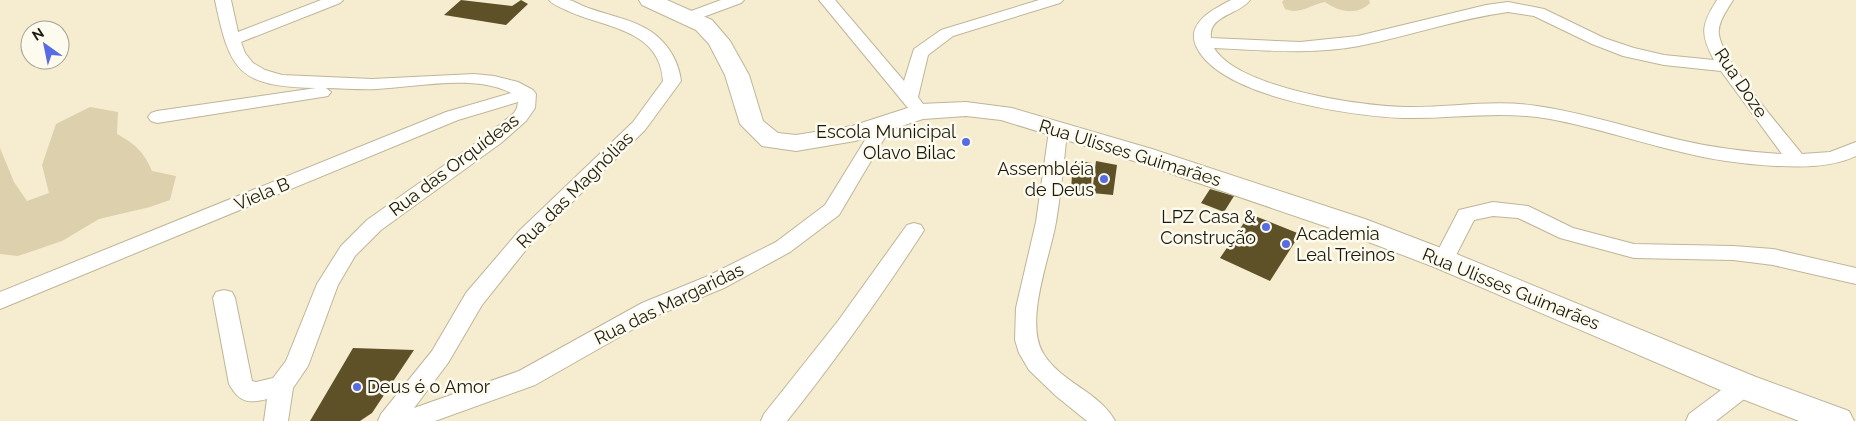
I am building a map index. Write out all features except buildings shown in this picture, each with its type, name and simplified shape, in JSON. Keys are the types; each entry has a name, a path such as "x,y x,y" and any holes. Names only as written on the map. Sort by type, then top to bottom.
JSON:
{"main road":[{"name":"Rua Ulisses Guimarães","path":"650,0 704,25 719,40 737,75 752,124 770,140 796,143 855,133 880,124 914,105 1003,113 1143,155 1355,226 1444,260 1744,386 1837,421"}],"street":[{"name":"Rua das Orquídeas","path":"223,0 232,40 240,59 248,69 268,77 296,82 376,84 476,80 501,83 519,88 527,94 526,108 520,118 494,139 374,225 348,251 328,284 296,366 281,385 276,421"},
{"path":"232,40 335,0"},
{"name":"Rua das Magnólias","path":"390,421 440,357 474,299 526,236 639,126 667,90 672,80 671,69 665,57 655,43 646,35 611,20 578,10 557,0"},
{"path":"689,17 736,0"},
{"path":"827,0 914,105"},
{"path":"914,105 920,53 947,33 1055,0"},
{"path":"1242,0 1206,22 1201,34 1202,44 1212,59 1240,76 1316,101 1401,113 1508,108 1535,111 1573,118 1650,139 1709,152 1756,158 1832,159 1856,163"},
{"name":"Rua Doze","path":"1725,0 1715,16 1711,36 1726,66 1796,160"},
{"path":"1202,44 1300,47 1358,41 1486,10 1508,8 1538,12 1598,41 1629,52 1664,60 1726,66"},
{"path":"156,117 376,84"},
{"name":"Viela B","path":"0,301 452,116 484,105 527,94"},
{"name":"Rua das Margaridas","path":"406,421 527,378 650,309 716,282 783,247 832,210 879,132 880,124"},
{"path":"1058,131 1046,222 1031,283 1025,335 1031,353 1049,376 1103,421"},
{"path":"1832,159 1847,154 1856,148"},
{"path":"1444,260 1466,215 1493,209 1522,211 1567,233 1634,250 1733,253 1773,257 1856,276"},
{"path":"773,421 812,374 851,322 914,230"},
{"path":"224,298 241,384 246,391 256,392 281,385"},
{"path":"1698,421 1744,386"}],"shaded area":[{"path":"1284,0 1369,0 1370,3 1354,11 1342,10 1325,2 1305,9 1290,11 1285,9 1282,2"},
{"path":"90,107 118,112 117,134 138,149 152,171 176,176 170,200 150,207 99,219 62,241 18,256 0,254 0,148 14,182 27,201 49,193 42,165 56,124"}],"place":[{"name":"Escola Municipal Olavo Bilac","path":"966,142"},
{"name":"Assembléia de Deus","path":"1104,179"},
{"name":"LPZ Casa & Construção","path":"1266,227"},
{"name":"Academia Leal Treinos","path":"1286,244"},
{"name":"Deus é o Amor","path":"357,387"}]}
